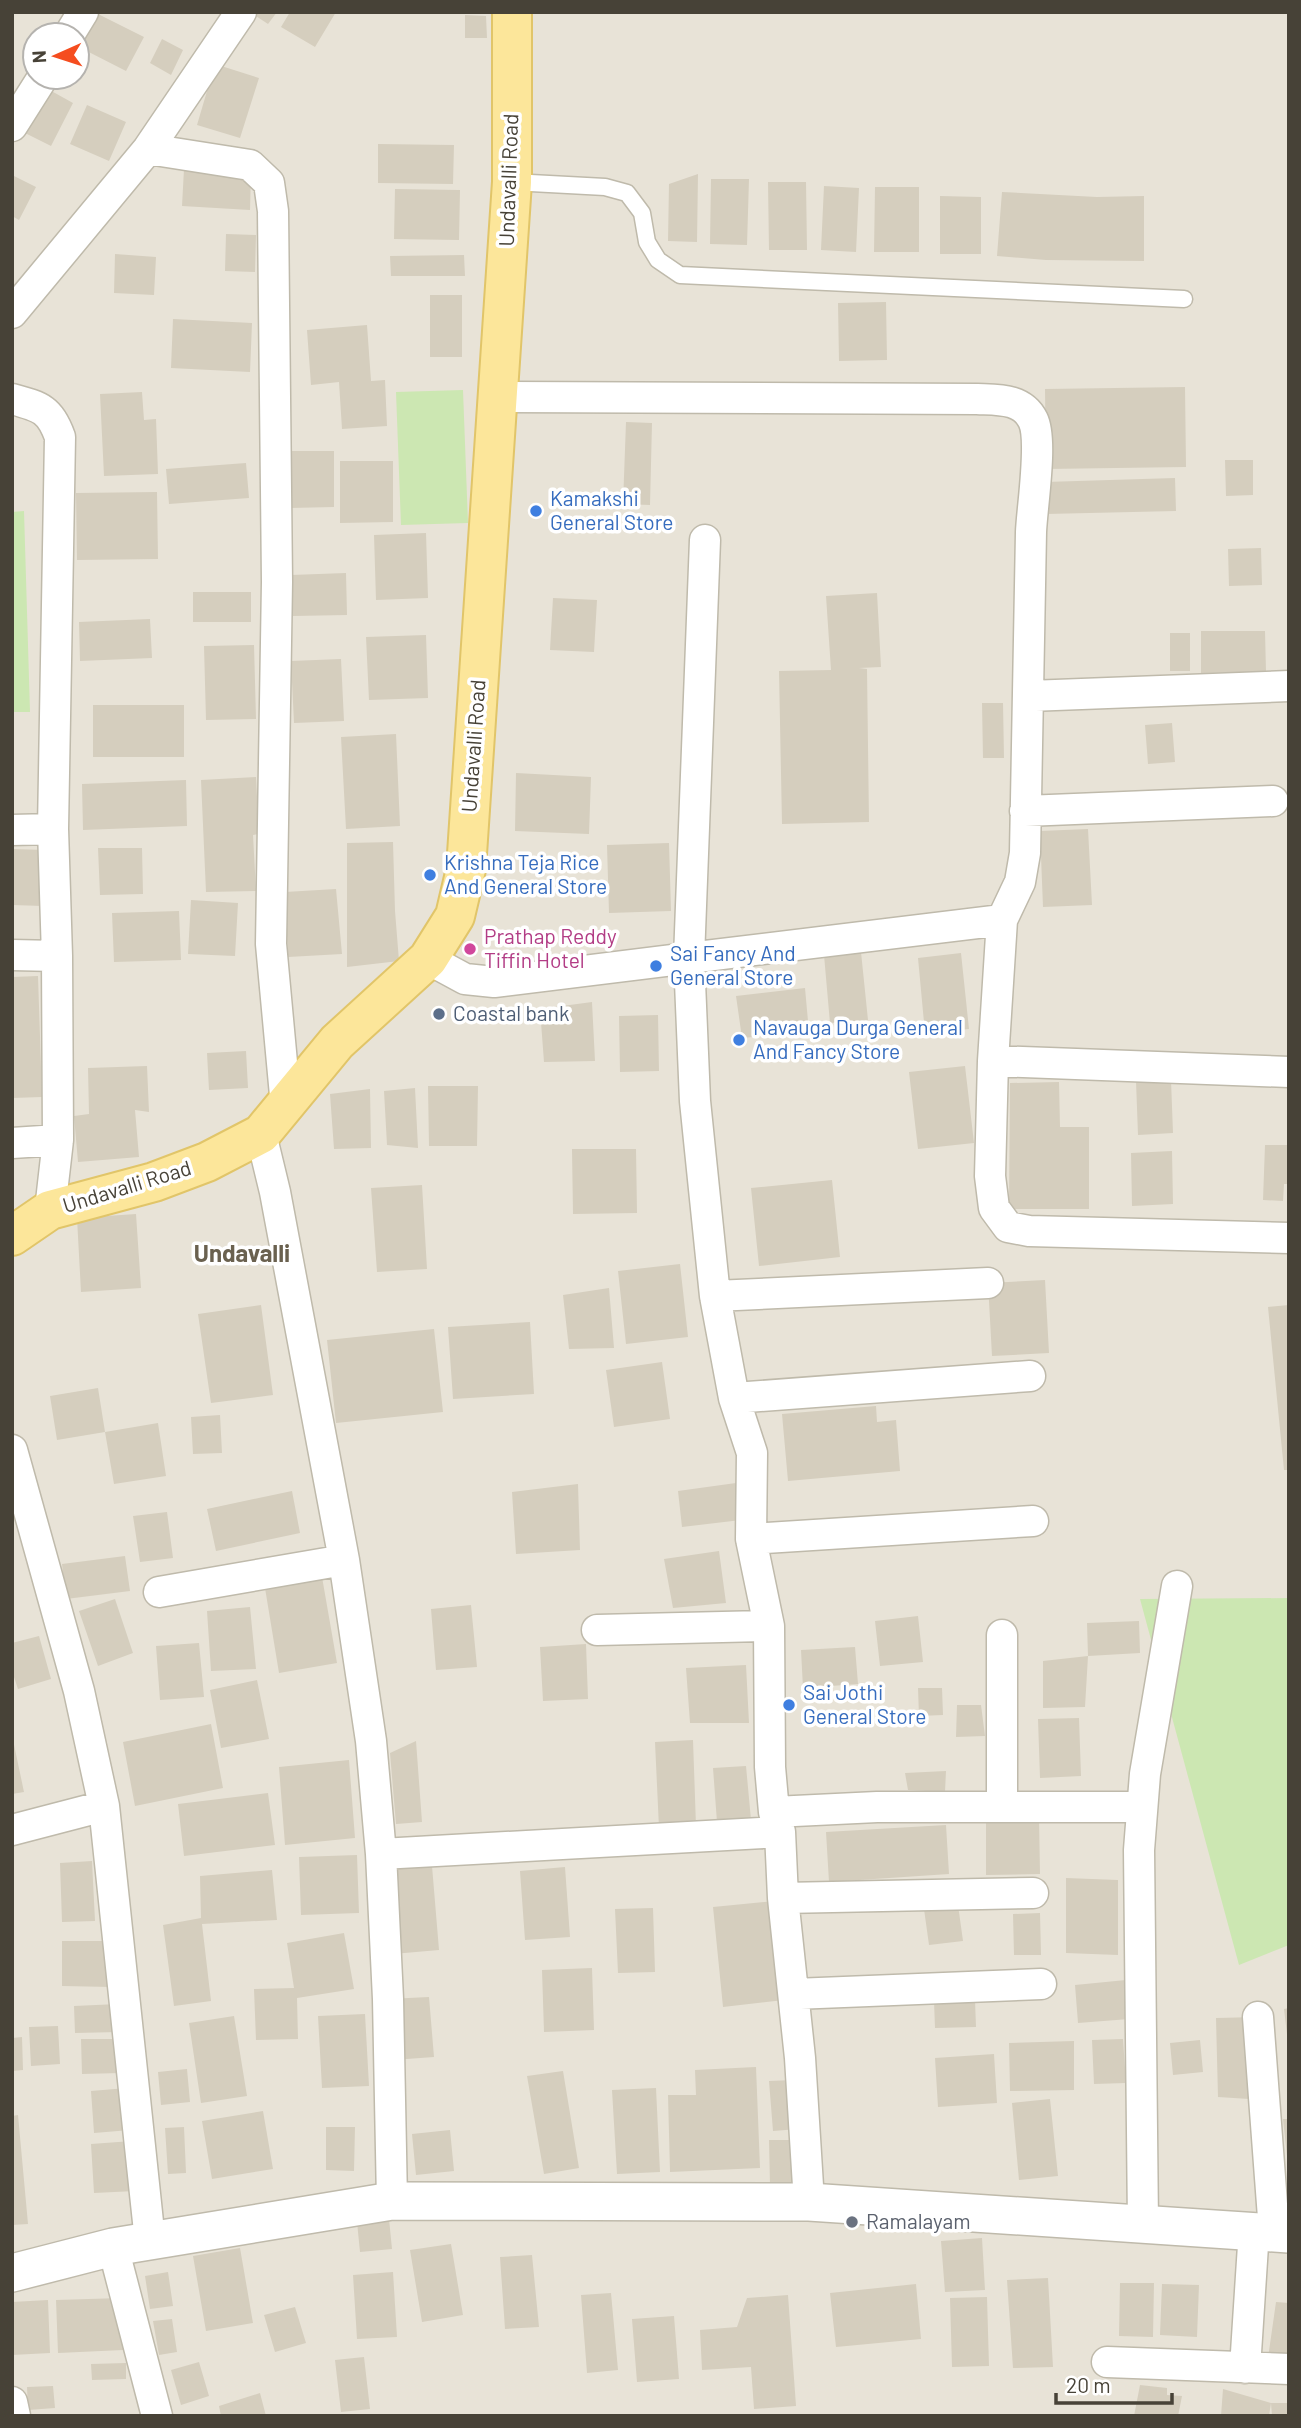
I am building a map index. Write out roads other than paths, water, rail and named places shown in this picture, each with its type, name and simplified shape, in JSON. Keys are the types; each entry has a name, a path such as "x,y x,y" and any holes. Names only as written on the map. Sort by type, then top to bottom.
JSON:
{"main road":[{"name":"Undavalli Road","path":"12,1236 50,1210 175,1174 207,1162 261,1133 337,1042 428,959 455,916 466,869 512,182 512,12"}],"street":[{"path":"12,313 148,149 241,12"},
{"path":"12,126 34,91"},
{"path":"148,149 250,165 269,183 273,211 277,568 271,944 286,1106"},
{"path":"497,397 977,398 1009,401 1025,409 1034,422 1036,446 1031,529 1025,853 1020,882 1002,920 993,1061 990,1176 994,1208 1008,1227 1029,1231 1289,1238"},
{"path":"12,398 39,406 53,417 60,437 53,829 58,1140 50,1210"},
{"path":"705,540 689,958 695,1101 715,1296 734,1398 752,1453 751,1539 769,1626 770,1767 800,2057 809,2202"},
{"path":"1029,696 1289,686"},
{"path":"1025,811 1273,801"},
{"path":"12,830 53,829"},
{"path":"428,959 465,979 494,982 1002,920"},
{"path":"12,955 57,956"},
{"path":"993,1061 1289,1072"},
{"path":"261,1133 275,1192 344,1560 371,1741 381,1854 388,1999 392,2201"},
{"path":"12,1143 58,1140"},
{"path":"715,1296 988,1283"},
{"path":"734,1398 1030,1376"},
{"path":"12,1450 79,1691 104,1806 150,2241"},
{"path":"751,1539 1033,1521"},
{"path":"159,1592 344,1560"},
{"path":"1143,2224 1139,1850 1142,1807 1177,1586"},
{"path":"597,1630 769,1626"},
{"path":"1002,1634 1002,1807"},
{"path":"12,1830 104,1806"},
{"path":"381,1854 777,1822 877,1807 1142,1807"},
{"path":"783,1898 1032,1893"},
{"path":"794,1994 1041,1984"},
{"path":"1245,2368 1272,2232 1258,2017"},
{"path":"12,2273 113,2247 392,2201 809,2202 1272,2232"},
{"path":"113,2247 157,2416"},
{"path":"1107,2362 1289,2369"},
{"path":"12,2402 15,2416"}],"lane":[{"path":"512,182 605,187 627,193 642,213 647,242 658,260 680,275 1184,299"}],"place":[{"name":"Kamakshi General Store","path":"536,511"},
{"name":"Krishna Teja Rice And General Store","path":"430,875"},
{"name":"Prathap Reddy Tiffin Hotel","path":"470,949"},
{"name":"Sai Fancy And General Store","path":"656,966"},
{"name":"Coastal bank","path":"439,1014"},
{"name":"Navauga Durga General And Fancy Store","path":"739,1040"},
{"name":"Sai Jothi General Store","path":"789,1705"},
{"name":"Ramalayam","path":"852,2222"}],"district":[{"name":"Undavalli","path":"242,1254"}]}
